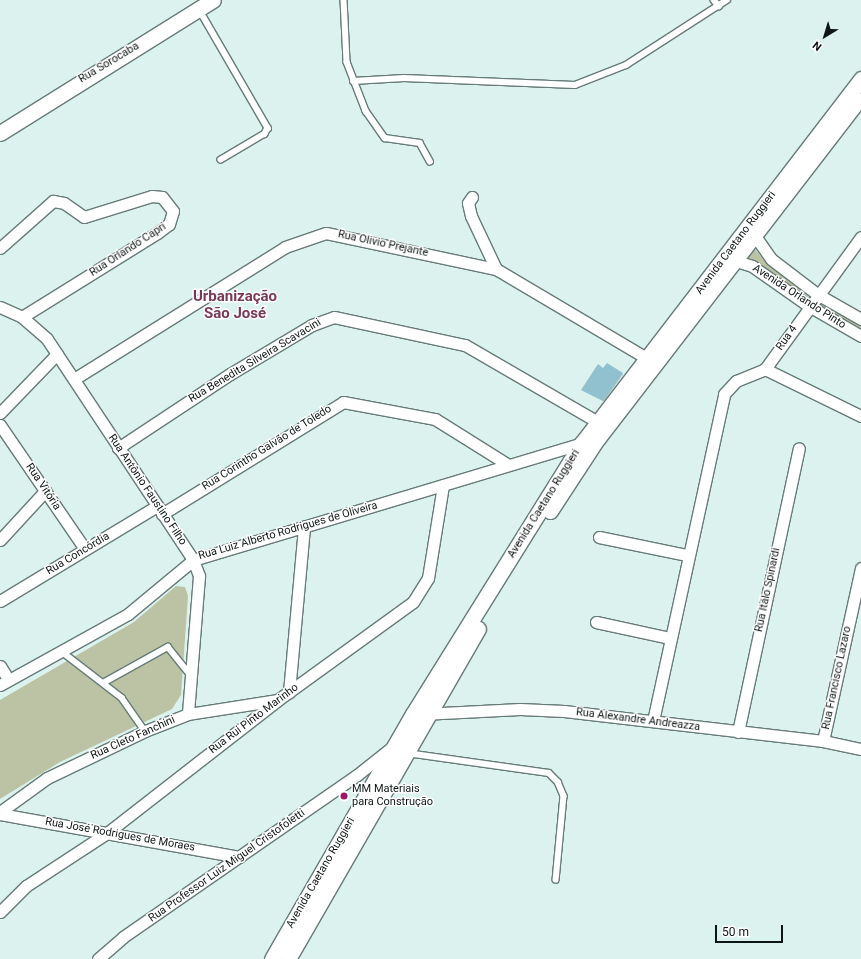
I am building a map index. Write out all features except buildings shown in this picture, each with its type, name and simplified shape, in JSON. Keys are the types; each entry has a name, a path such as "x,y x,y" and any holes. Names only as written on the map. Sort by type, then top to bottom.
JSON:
{"main road":[{"name":"Rua Sorocaba","path":"2,133 213,0"},
{"name":"Avenida Caetano Ruggieri","path":"420,714 595,442 652,362 861,79"},
{"name":"Avenida Caetano Ruggieri","path":"288,959 397,772 403,747 420,714 582,443 598,422 652,362 736,261 861,96"},
{"name":"Avenida Caetano Ruggieri","path":"272,959 381,770 403,747"}],"street":[{"name":"Rua Orlando Capri","path":"0,248 53,201 64,203 84,217 152,196 162,197 173,210 169,224 157,233 22,317"},
{"path":"472,197 468,203 471,216 496,269"},
{"name":"Rua Olivio Prejante","path":"74,379 306,236 326,233 344,235 496,269 652,362"},
{"name":"Avenida Orlando Pinto","path":"755,236 771,259 817,294 861,318"},
{"name":"Rua 4","path":"765,369 808,306 861,237"},
{"name":"Avenida Orlando Pinto","path":"736,261 752,266 808,306 861,336"},
{"name":"Rua Antônio Faustino Filho","path":"0,307 22,317 42,332 193,560 199,576 188,714"},
{"name":"Rua Benedita Silveira Scavacini","path":"118,448 230,374 312,325 334,317 465,345 598,422"},
{"path":"0,413 57,354"},
{"path":"653,721 687,555 724,394 736,381 765,369 861,416"},
{"name":"Rua Corintho Galvão de Toledo","path":"159,510 343,402 435,419 507,464"},
{"name":"Rua Vitória","path":"0,424 85,549"},
{"name":"Rua Luiz Alberto Rodrigues de Oliveira","path":"4,682 128,614 193,560 443,485 507,464 582,443"},
{"name":"Rua Itálo Spinardi","path":"738,732 799,448"},
{"name":"Rua Rui Pinto Marinho","path":"0,912 26,886 107,833 279,699 413,602 428,578 443,485"},
{"path":"0,540 45,491"},
{"name":"Rua Concórdia","path":"0,601 85,549 159,510"},
{"path":"289,692 304,527"},
{"path":"599,537 687,555"},
{"name":"Rua Francisco Lazaro","path":"823,741 861,568"},
{"path":"596,622 670,638"},
{"path":"0,666 4,682"},
{"name":"Rua Cleto Fanchini","path":"0,813 47,778 145,730 188,714 279,699"},
{"name":"Rua Alexandre Andreazza","path":"420,714 520,709 653,721 823,741 861,749"},
{"name":"Rua Professor Luiz Miguel Cristofoletti","path":"98,959 239,857 358,775 403,747"},
{"name":"Rua Professor Luiz Miguel Cristofoletti","path":"358,775 381,770 397,772"},
{"name":"Rua José Rodrigues de Moraes","path":"0,813 239,857"}],"lane":[{"path":"344,0 343,32 353,81 379,131 385,138 420,143 430,161"},
{"path":"714,0 719,6"},
{"path":"353,81 404,78 575,85 626,65 727,0"},
{"path":"199,9 268,128 265,134 221,160"},
{"path":"105,682 168,647 191,675"},
{"path":"60,650 105,682 122,698 145,730"},
{"path":"403,747 549,773 558,782 564,796 556,880"}],"green space":[{"path":"753,247 763,259 810,298 746,256"},
{"path":"820,303 861,324 861,328 817,306"},
{"path":"176,586 185,587 188,596 181,695 172,709 60,762 0,799 0,700 134,622"}],"place":[{"name":"MM Materiais para Construção","path":"344,796"}],"district":[{"name":"Urbanização São José","path":"235,304"}]}
